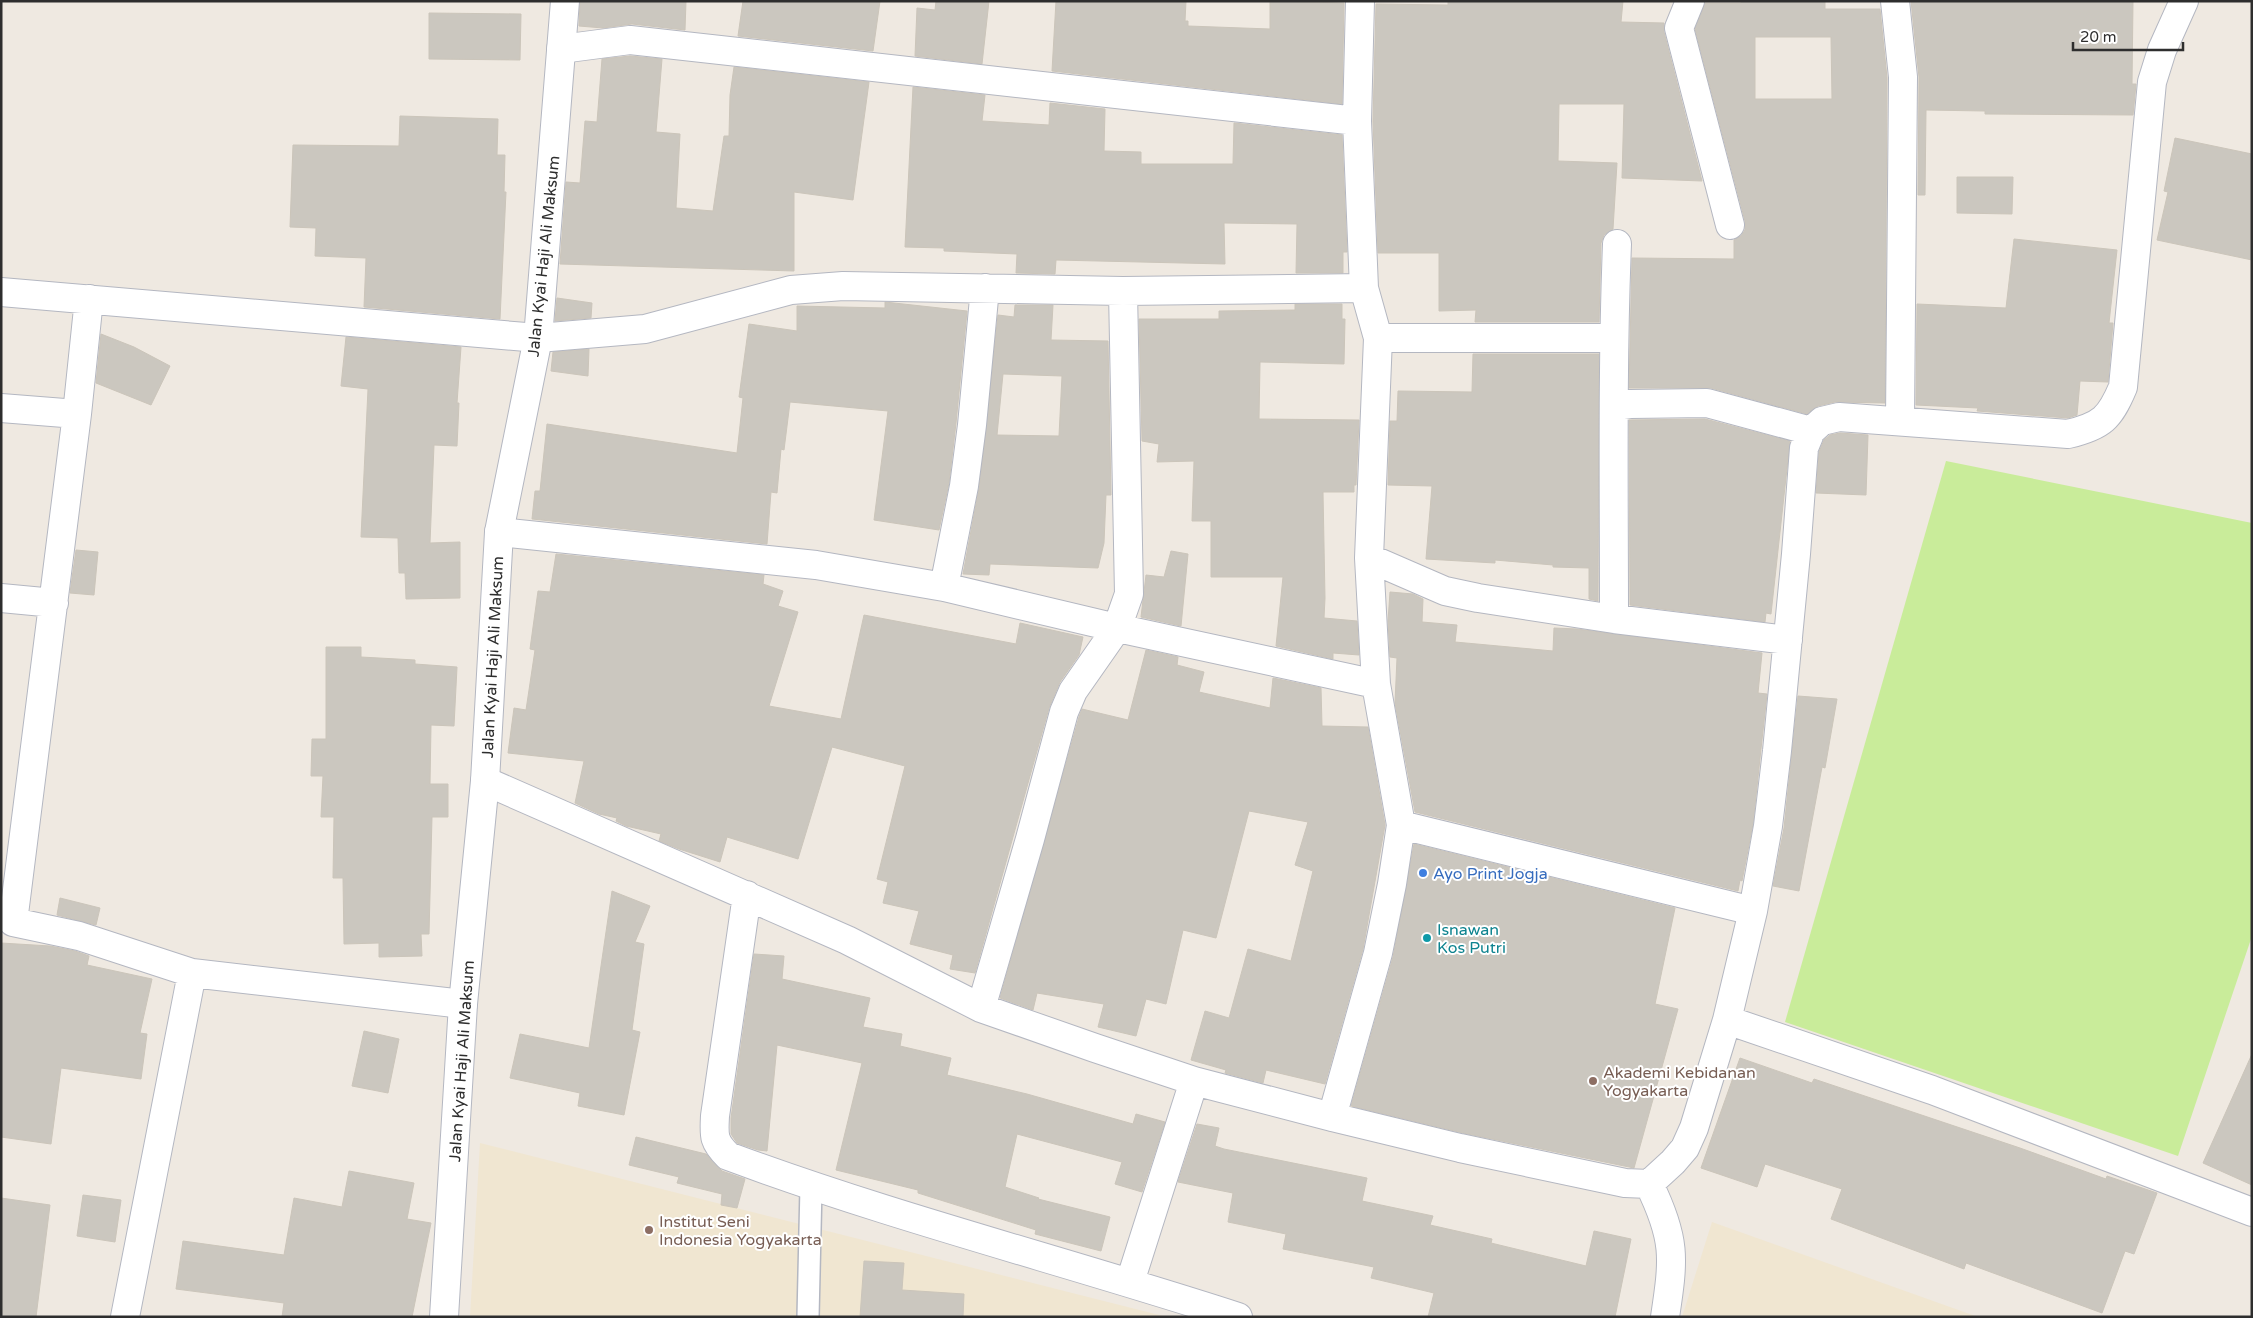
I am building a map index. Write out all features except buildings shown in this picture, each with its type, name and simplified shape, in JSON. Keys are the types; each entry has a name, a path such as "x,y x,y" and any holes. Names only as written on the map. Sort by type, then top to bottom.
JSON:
{"street":[{"name":"Jalan Kyai Haji Ali Maksum","path":"444,1317 464,1004 485,781 499,532 538,338 565,1"},
{"path":"1332,1117 1378,953 1392,884 1401,825 1376,684 1369,558 1378,338 1364,288 1357,121 1360,1"},
{"path":"1690,1 1679,28 1730,225"},
{"path":"1895,1 1903,77 1900,420"},
{"path":"485,781 847,940 981,1008 1194,1081 1460,1148 1625,1182 1649,1184 1685,1148 1694,1128 1727,1020 1753,911 1769,817 1788,640 1804,448 1811,431 1822,421 1839,417 1900,420 2068,434 2090,429 2106,419 2115,406 2123,387 2152,82 2162,50 2184,1"},
{"path":"561,49 630,40 1357,121"},
{"path":"1614,619 1615,406 1613,338 1617,244"},
{"path":"1,292 538,338 645,329 791,290 844,286 1122,290 1364,288"},
{"path":"944,587 964,486 972,425 985,288"},
{"path":"981,1008 1030,839 1064,712 1073,691 1117,628 1129,594 1122,290"},
{"path":"89,299 54,603 7,921 79,936 192,973 464,1004"},
{"path":"1378,338 1613,338"},
{"path":"1615,406 1630,404 1707,403 1811,431"},
{"path":"1,408 77,414"},
{"path":"499,532 816,565 944,587 1117,628 1376,684"},
{"path":"1369,558 1445,590 1478,598 1614,619 1788,640"},
{"path":"1,598 54,603"},
{"path":"1401,825 1753,911"},
{"path":"747,895 714,1135 718,1145 728,1156 811,1187 1130,1282 1238,1317"},
{"path":"125,1317 192,973"},
{"path":"1727,1020 1932,1090 2221,1198 2252,1212"},
{"path":"1130,1282 1194,1081"},
{"path":"1649,1184 1665,1220 1673,1256 1665,1317"}],"lane":[{"path":"808,1317 811,1187"}],"shaded area":[{"name":"Institut Seni Indonesia Yogyakarta","path":"480,1143 1167,1317 470,1317"},
{"path":"1712,1222 1978,1317 1682,1317"}],"green space":[{"path":"1946,461 2252,523 2252,936 2178,1156 1785,1022"}],"place":[{"name":"Ayo Print Jogja","path":"1423,873"},
{"name":"Isnawan Kos Putri","path":"1427,938"},
{"name":"Akademi Kebidanan Yogyakarta","path":"1593,1081"},
{"name":"Institut Seni Indonesia Yogyakarta","path":"649,1230"}]}
